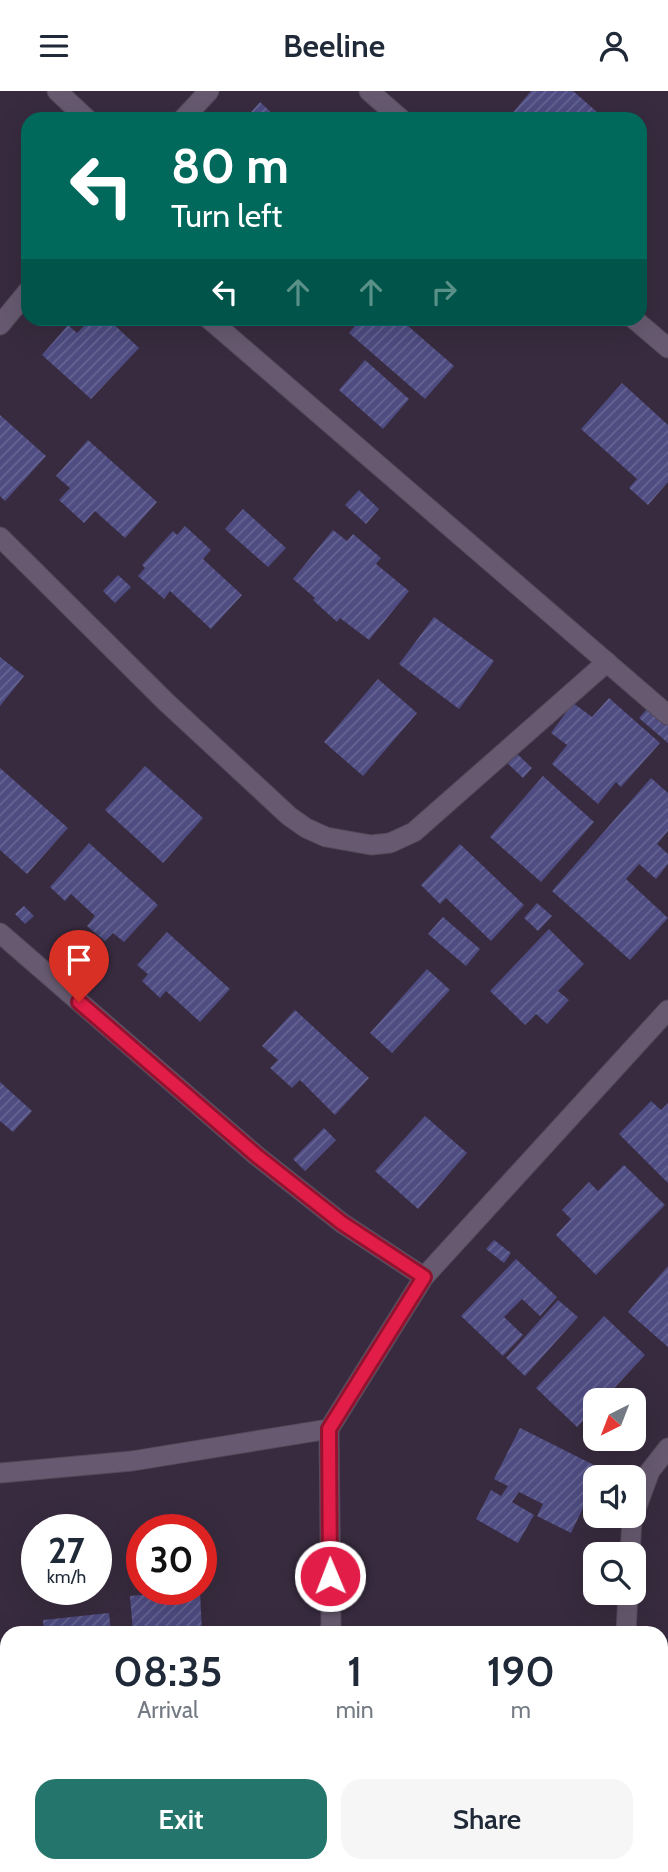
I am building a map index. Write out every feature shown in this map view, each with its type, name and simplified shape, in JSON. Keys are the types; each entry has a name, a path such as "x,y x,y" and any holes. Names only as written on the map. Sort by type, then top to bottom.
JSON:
{"street":[{"path":"57,91 80,112"},
{"path":"190,112 209,91"},
{"path":"369,91 393,112"},
{"path":"0,325 21,300"},
{"path":"217,326 668,715"},
{"path":"642,326 668,348"},
{"path":"0,537 166,702 289,816 326,837 371,845 390,843 414,832 607,662"},
{"path":"0,933 257,1156 342,1223 424,1277"},
{"path":"331,1626 329,1429 424,1277 668,1010"},
{"path":"0,1473 132,1461 329,1429"},
{"path":"631,1542 632,1520 650,1471 668,1448"},
{"path":"626,1626 627,1605"}],"building":[{"path":"531,91 573,91 597,112 514,112"},
{"path":"260,102 271,112 251,112"},
{"path":"67,326 77,333 84,326 115,326 139,348 91,399 42,355"},
{"path":"355,326 408,326 454,366 425,399 349,333"},
{"path":"365,360 409,399 383,429 339,390"},
{"path":"622,383 668,425 668,482 648,505 629,488 637,479 581,429"},
{"path":"0,415 46,456 5,501 0,496"},
{"path":"88,440 157,502 125,538 95,511 84,523 59,500 70,488 56,476"},
{"path":"359,490 379,509 366,524 345,505"},
{"path":"243,509 286,548 268,567 225,529"},
{"path":"185,526 211,550 203,559 242,595 211,629 170,591 164,599 138,576 145,568 142,565 173,531 177,535"},
{"path":"333,530 347,541 353,534 381,558 376,564 409,591 369,640 340,618 337,622 293,579"},
{"path":"118,575 131,587 115,603 103,591"},
{"path":"434,617 494,661 459,709 399,664"},
{"path":"0,657 24,676 0,706"},
{"path":"378,679 417,713 363,776 324,742"},
{"path":"609,698 660,743 621,787 616,782 598,804 552,764 567,745 551,733 573,703 592,717"},
{"path":"651,705 668,719 668,743 639,718"},
{"path":"513,750 532,768 523,778 504,760"},
{"path":"145,766 203,818 163,863 105,810"},
{"path":"0,768 68,828 27,874 0,850"},
{"path":"543,776 594,822 541,882 490,837"},
{"path":"651,778 668,793 668,831 657,844 668,854 668,864 656,879 639,864 626,879 668,918 630,960 552,891"},
{"path":"89,843 158,905 124,942 113,933 105,941 87,926 95,916 71,894 65,901 50,887"},
{"path":"460,844 524,905 491,941 446,898 440,904 421,885"},
{"path":"537,903 552,916 538,931 524,918"},
{"path":"24,906 34,916 25,924 15,914"},
{"path":"443,917 480,949 466,966 428,934"},
{"path":"549,929 584,964 558,991 569,1000 547,1024 536,1014 525,1025 490,991"},
{"path":"167,932 230,989 200,1022 166,991 160,998 142,981 148,974 137,965"},
{"path":"427,969 450,990 392,1053 370,1033"},
{"path":"295,1010 369,1078 335,1115 300,1080 292,1088 270,1068 278,1060 262,1046"},
{"path":"0,1082 32,1111 13,1132 0,1121"},
{"path":"651,1101 661,1110 668,1103 668,1183 619,1134"},
{"path":"425,1116 467,1153 418,1209 375,1171"},
{"path":"324,1128 336,1140 305,1171 293,1159"},
{"path":"624,1165 665,1205 596,1275 556,1235 571,1219 562,1210 589,1182 598,1191"},
{"path":"494,1240 511,1253 504,1263 486,1249"},
{"path":"516,1259 557,1297 540,1316 522,1299 504,1317 523,1335 503,1356 461,1316"},
{"path":"668,1266 668,1347 628,1312"},
{"path":"558,1300 578,1317 525,1376 506,1358"},
{"path":"604,1316 645,1355 614,1388 583,1388 583,1421 577,1427 536,1388"},
{"path":"520,1428 594,1465 583,1465 583,1508 571,1533 537,1516 543,1504 519,1492 512,1502 534,1515 518,1543 476,1519 491,1490 501,1496 508,1486 494,1479"},
{"path":"131,1605 201,1605 202,1626 132,1626"},
{"path":"109,1613 110,1626 43,1626 43,1620"}],"route":[{"path":"79,1002 257,1156 342,1223 424,1277 329,1429 330,1576"}]}
